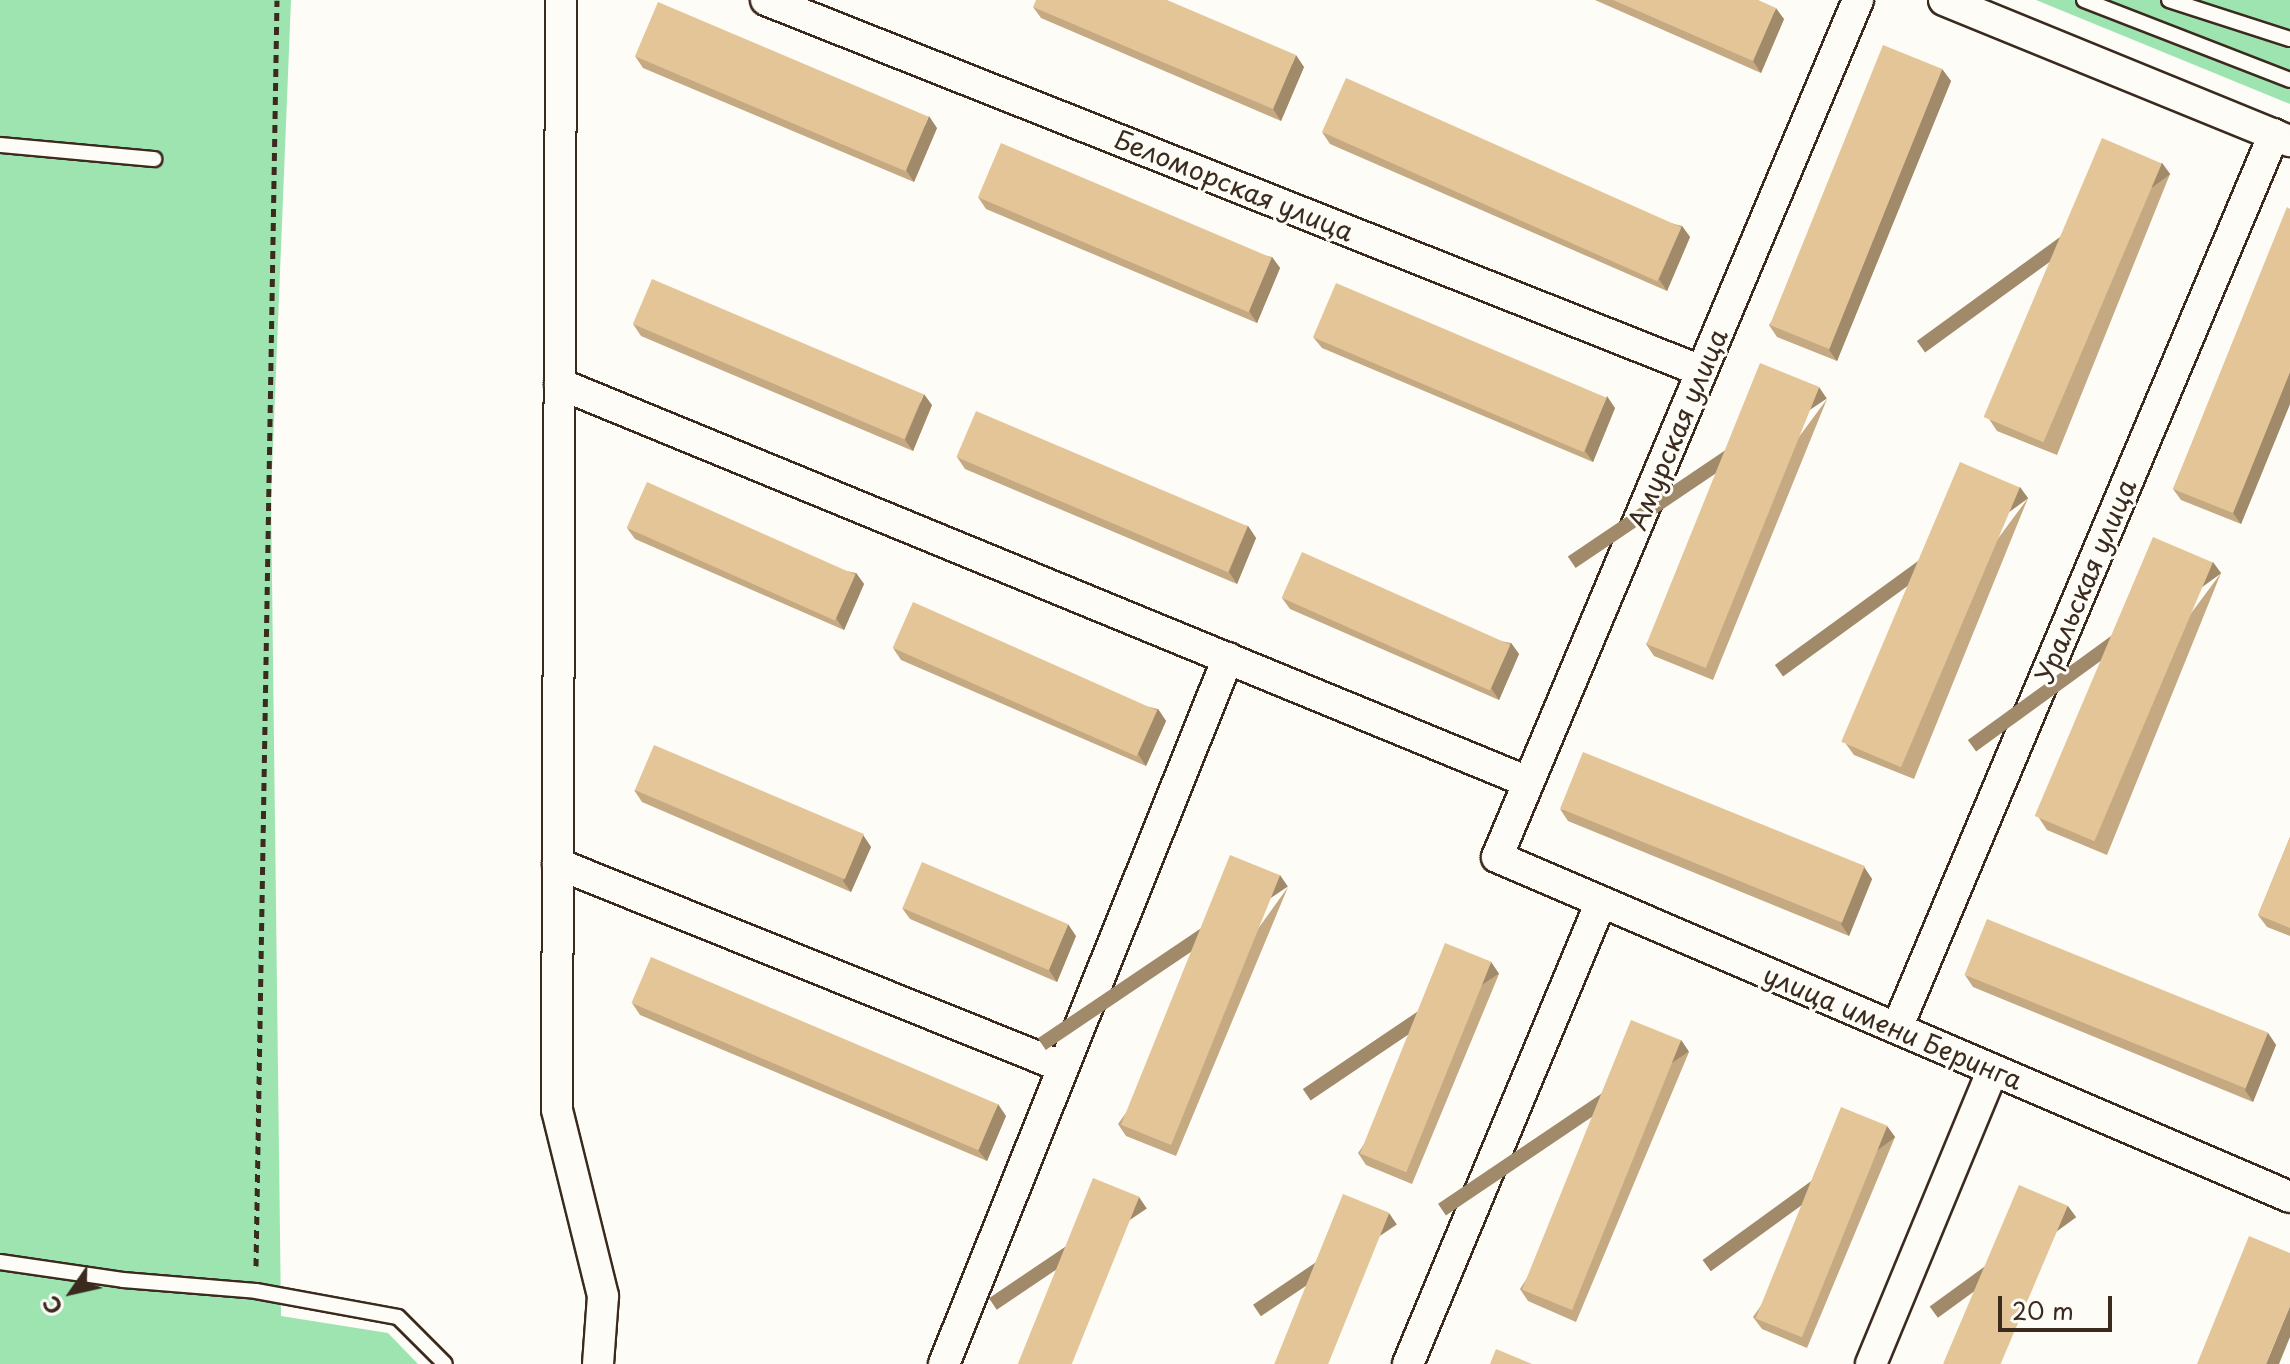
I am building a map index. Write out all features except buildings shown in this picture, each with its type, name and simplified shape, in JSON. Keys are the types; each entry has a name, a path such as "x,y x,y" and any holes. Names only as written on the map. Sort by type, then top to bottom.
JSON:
{"street":[{"path":"561,0 557,1110 603,1296 598,1364"},
{"name":"Беломорская улица","path":"766,0 1701,371"},
{"name":"Амурская улица","path":"1497,857 1858,0"},
{"path":"1944,0 2282,137"},
{"name":"Уральская улица","path":"1897,1028 2282,137"},
{"path":"560,384 1528,782"},
{"path":"944,1364 1228,658"},
{"name":"улица имени Беринга","path":"1497,857 2290,1197"},
{"path":"558,864 1063,1067"},
{"path":"1408,1364 1601,902"},
{"path":"1871,1364 1993,1070"}],"lane":[{"path":"2084,0 2290,80"},
{"path":"2169,0 2290,39"},
{"path":"0,145 154,159"},
{"path":"0,1262 123,1280 256,1291 398,1317 445,1364"}],"path":[{"path":"256,1291 277,0"}],"green space":[{"path":"0,0 291,0 271,495 281,1316 388,1333 418,1364 0,1364"},
{"path":"2036,0 2290,0 2290,104"}]}
